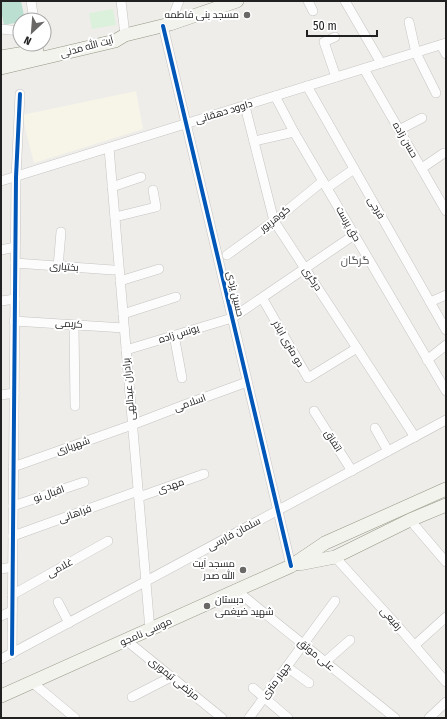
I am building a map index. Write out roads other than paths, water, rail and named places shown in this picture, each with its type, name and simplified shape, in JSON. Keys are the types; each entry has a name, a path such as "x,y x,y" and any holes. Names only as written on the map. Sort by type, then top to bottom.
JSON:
{"main road":[{"name":"آیت الله مدنی","path":"52,47 114,32 124,35 166,25 237,1"},
{"name":"آیت الله مدنی","path":"1,68 8,57 32,52"},
{"path":"1,71 8,57"},
{"name":"موسی نامجو","path":"1,696 127,641 291,566 325,543 446,489"},
{"name":"موسی نامجو","path":"291,566 335,557 410,520 446,505"},
{"path":"404,508 410,520"}],"street":[{"path":"31,1 33,12"},
{"path":"121,1 124,35"},
{"path":"166,25 178,1"},
{"path":"308,1 314,11"},
{"path":"345,1 381,64"},
{"path":"409,22 416,53 436,93"},
{"name":"حسین یزدی","path":"166,25 186,124 291,566"},
{"path":"1,29 12,31"},
{"path":"335,37 324,42 336,77"},
{"path":"443,44 446,54"},
{"name":"داوود دهقانی","path":"1,181 443,44"},
{"name":"حسن زاده","path":"364,69 446,211"},
{"name":"فرجی","path":"307,86 446,330"},
{"path":"12,654 16,177 20,94"},
{"name":"حق پرست","path":"275,96 294,132 446,391"},
{"name":"درگری","path":"245,106 274,221 415,437"},
{"path":"400,130 422,118"},
{"path":"254,141 294,132"},
{"name":"برادران عبدالهی","path":"109,148 150,630"},
{"path":"422,168 444,153"},
{"name":"گوهرپور","path":"227,255 325,184 354,169"},
{"path":"112,187 141,177"},
{"path":"115,217 156,207 153,190"},
{"path":"58,267 60,232"},
{"name":"یونس زاده","path":"126,350 232,318 354,235"},
{"path":"1,250 15,247"},
{"name":"بختیاری","path":"15,263 113,270"},
{"path":"120,281 159,269"},
{"path":"430,302 446,295"},
{"path":"123,314 176,298"},
{"path":"1,301 15,299"},
{"name":"دو متری اباذر","path":"262,299 308,378 357,348"},
{"name":"کریمی","path":"14,321 124,328"},
{"path":"74,325 75,406"},
{"path":"174,335 182,378"},
{"path":"427,360 446,345"},
{"name":"اسلامی","path":"132,425 247,382"},
{"path":"1,395 14,393"},
{"name":"اتفاق","path":"314,411 352,471"},
{"name":"سلمان فارسی","path":"1,659 446,420"},
{"name":"شهریاری","path":"13,467 132,425"},
{"path":"375,428 388,451"},
{"name":"مهدی","path":"138,494 204,474"},
{"name":"اقبال نو","path":"13,506 84,482"},
{"name":"فراهانی","path":"13,536 138,494"},
{"path":"410,520 446,562"},
{"name":"غلامی","path":"12,595 108,541"},
{"name":"رفیعی","path":"335,557 415,645 446,682"},
{"path":"1,569 12,567"},
{"name":"علی موثق","path":"237,591 395,718"},
{"name":"چهار متری","path":"249,718 335,601"},
{"path":"58,602 69,623"},
{"path":"1,616 12,611"},
{"path":"415,645 446,618"},
{"path":"325,662 350,640"},
{"name":"مرتضی تیموری","path":"127,641 222,718"},
{"path":"287,666 309,683"},
{"path":"132,697 171,677"},
{"path":"33,683 75,718"},
{"path":"254,688 288,718"},
{"path":"429,718 446,702"}],"place":[{"name":"مسجد بنی فاطمه","path":"247,15"},
{"name":"مسجد آیت الله صدر","path":"243,570"},
{"name":"دبستان شهید ضیغمی","path":"207,606"}],"district":[{"name":"گرگان","path":"355,260"}]}
